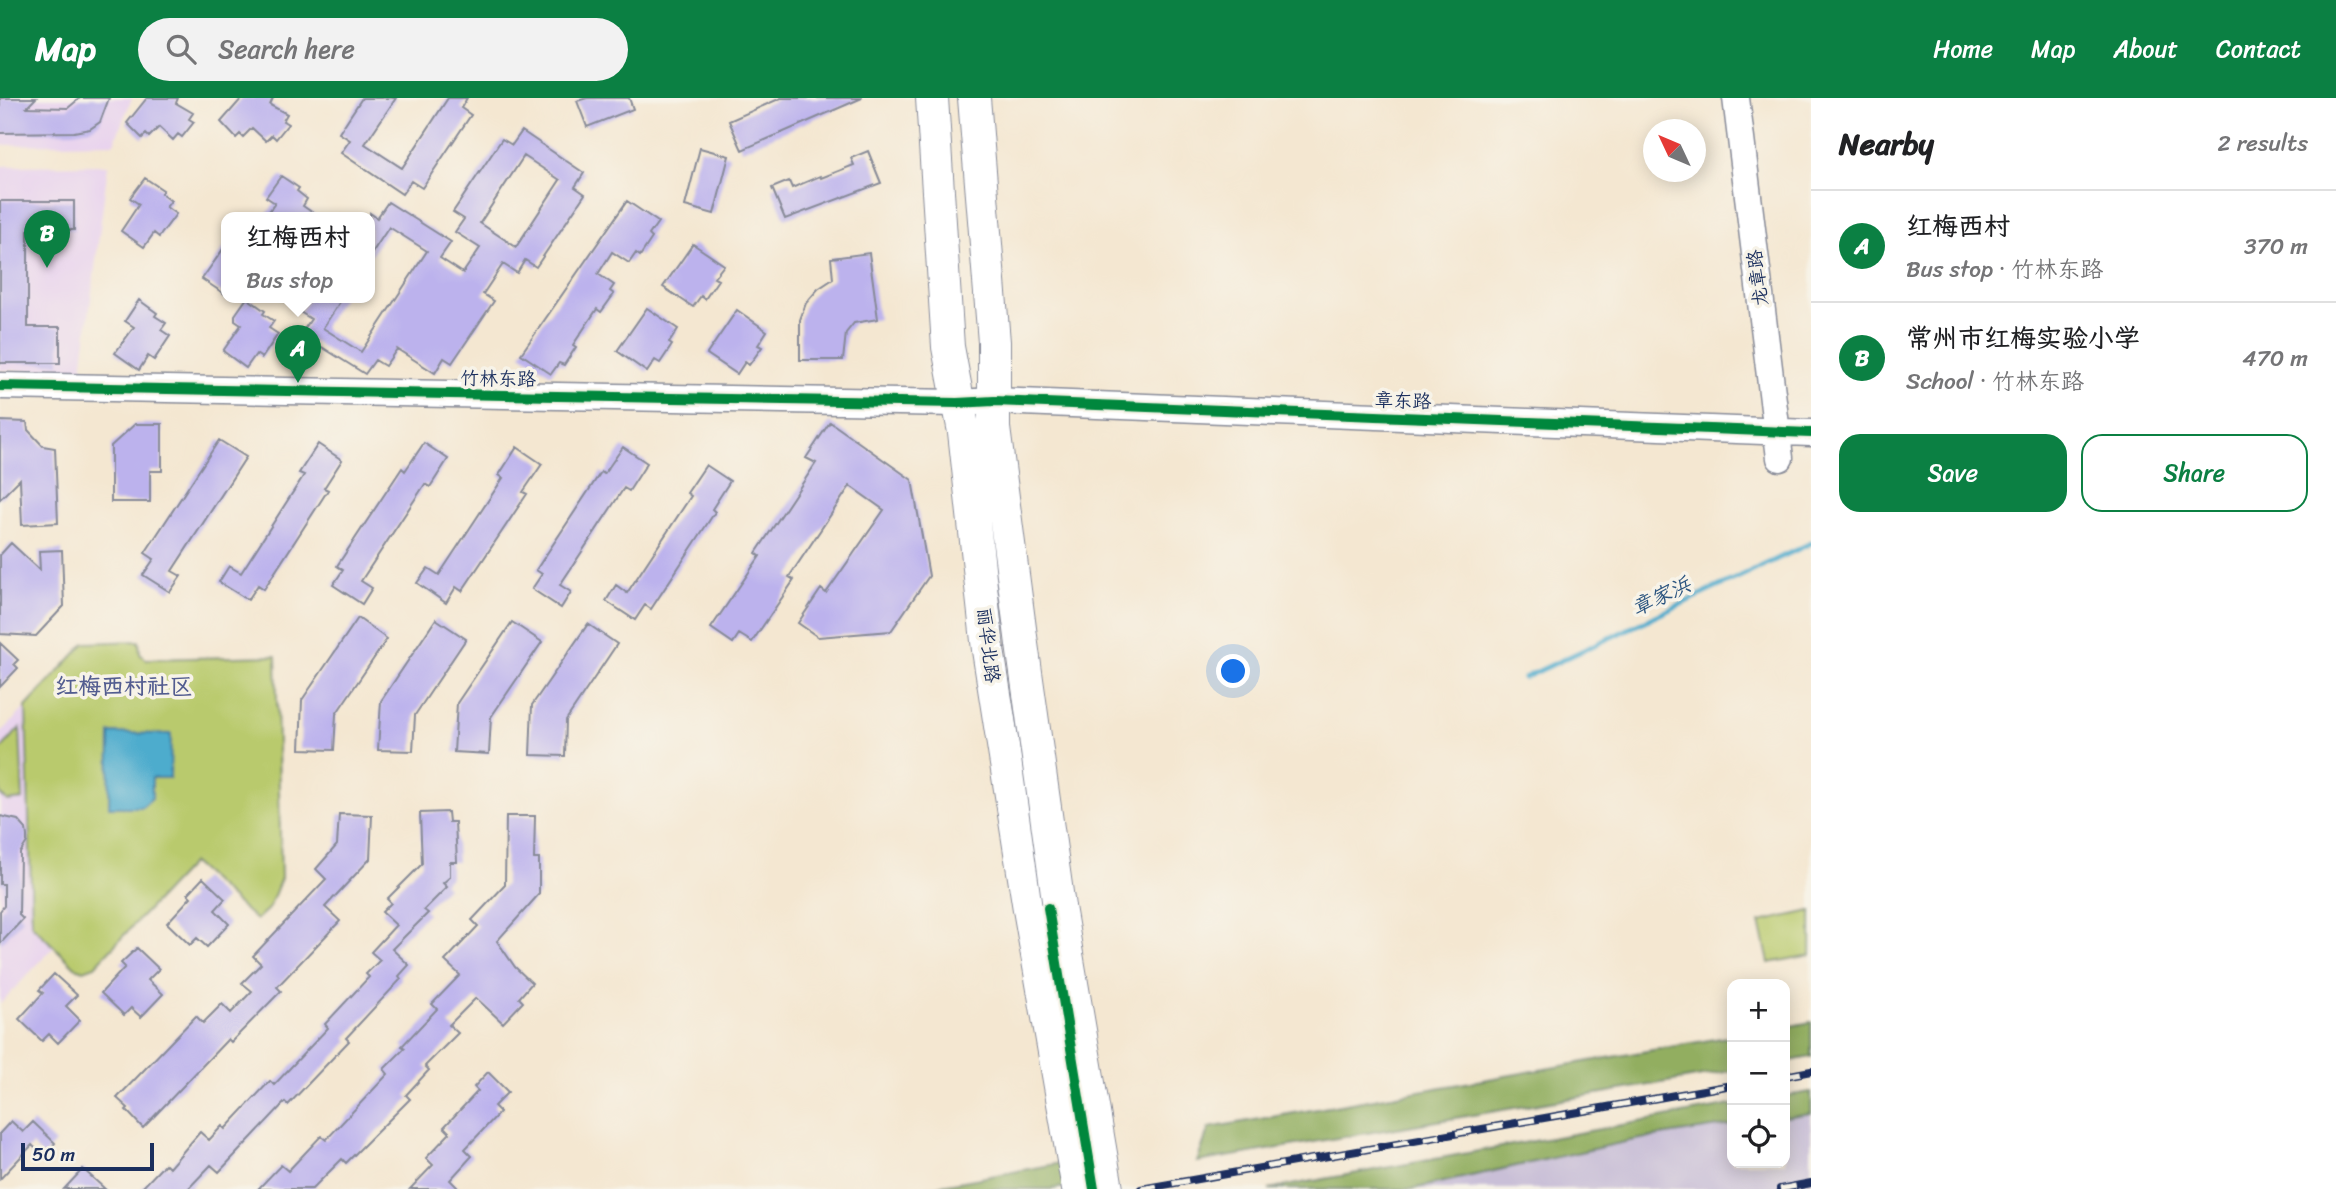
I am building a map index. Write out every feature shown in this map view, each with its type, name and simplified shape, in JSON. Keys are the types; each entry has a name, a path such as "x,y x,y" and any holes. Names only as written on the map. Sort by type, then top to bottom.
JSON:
{"main road":[{"name":"丽华北路","path":"932,98 948,348 964,432 988,650 1028,909 1078,1189"},
{"name":"丽华北路","path":"974,98 994,342 994,428 1059,907 1107,1189"}],"street":[{"name":"龙章路","path":"1736,98 1778,445"},
{"name":"竹林东路","path":"0,386 957,403 995,401"},
{"name":"章东路","path":"995,401 1778,445 1811,433"}],"shaded area":[{"path":"0,98 132,98 114,143 0,145"},
{"path":"108,165 82,370 0,370 0,166"},
{"path":"26,707 32,925 54,947 0,1004 0,734"},
{"path":"1811,1113 1811,1189 1412,1189 1634,1140 1727,1126 1727,1168 1790,1168 1790,1116"}],"green space":[{"path":"139,641 140,654 146,659 276,656 281,878 269,908 256,920 192,863 95,966 84,970 75,967 32,925 26,707 85,643"},
{"path":"20,728 23,799 7,801 0,794 0,750"},
{"path":"1811,911 1811,955 1769,963 1760,922"},
{"path":"1811,1022 1811,1057 1790,1061 1790,1026"},
{"path":"1727,1037 1727,1072 1197,1162 1209,1128"},
{"path":"1811,1092 1811,1113 1790,1116 1790,1095"},
{"path":"1727,1106 1727,1126 1634,1140 1412,1189 1269,1189"},
{"path":"1061,1163 1065,1187 920,1189"}],"water":[{"path":"110,733 171,734 170,778 152,778 152,798 142,807 109,807"}],"building":[{"path":"0,98 36,98 27,107 68,108 80,98 109,98 100,122 90,129 74,132 0,133"},
{"path":"147,98 178,98 176,103 193,113 189,119 194,122 182,137 178,134 173,140 159,127 149,137 146,134 142,138 127,123"},
{"path":"242,98 273,98 270,105 287,114 283,121 288,124 276,139 272,135 266,141 252,128 243,137 240,134 236,138 221,122"},
{"path":"362,98 396,98 365,144 402,168 448,98 467,98 461,108 471,115 422,188 411,181 402,194 341,153 350,140 339,133"},
{"path":"587,98 629,98 633,109 587,127 577,101"},
{"path":"781,98 862,98 742,150 729,121"},
{"path":"522,131 584,173 575,187 585,194 536,267 525,260 517,273 503,264 483,294 494,301 452,363 444,358 435,373 397,349 385,366 375,360 365,374 301,334 311,319 300,312 306,303 339,303 323,328 361,352 427,251 389,227 375,248 375,217 377,218 388,202 451,242 440,258 463,273 480,248 455,232 464,219 453,212 502,139 512,145","holes":["524,156 560,180 516,247 480,223"]},
{"path":"700,148 729,156 714,214 685,206"},
{"path":"868,151 881,183 785,219 772,188 789,181 792,188 820,176 821,178 854,165 851,158"},
{"path":"281,176 299,188 297,191 307,199 303,206 312,212 269,212 275,203 266,197"},
{"path":"145,178 163,190 161,193 171,201 166,207 176,214 159,237 154,233 144,247 121,231 139,204 130,198"},
{"path":"0,201 74,201 74,230 28,230 28,327 60,327 60,363 0,363"},
{"path":"627,201 658,222 649,235 652,238 640,256 636,253 629,263 612,252 598,274 614,285 610,291 614,294 601,312 597,309 573,345 576,347 564,365 559,363 551,374 521,354"},
{"path":"693,244 724,265 714,278 718,280 705,299 701,296 693,307 663,287"},
{"path":"221,252 221,292 202,279"},
{"path":"869,253 878,319 854,323 846,333 843,360 800,360 800,320 806,303 818,289 833,279 831,258"},
{"path":"139,300 166,323 161,330 170,336 154,360 148,356 139,370 115,353 134,327 125,321"},
{"path":"243,303 254,303 265,311 263,314 274,321 269,328 278,334 262,358 256,354 246,368 223,351 241,325 235,321 235,315"},
{"path":"647,308 678,329 669,343 672,345 660,363 655,360 647,372 617,351"},
{"path":"737,310 767,331 758,345 762,347 749,365 745,362 737,374 707,354"},
{"path":"0,421 27,422 28,430 43,446 55,448 58,523 22,525 20,479 0,499"},
{"path":"830,422 912,480 929,576 891,631 818,637 798,623 821,589 826,593 884,510 850,486 789,577 794,580 752,642 739,634 733,643 711,628 760,556 756,553 816,463 806,458"},
{"path":"135,424 162,424 162,471 150,471 150,502 111,502 111,446"},
{"path":"219,440 246,457 172,571 181,576 170,592 143,575 154,559 145,553"},
{"path":"424,443 448,459 430,487 425,484 361,581 372,588 362,604 333,585 343,570 337,566 402,468 405,471"},
{"path":"318,444 342,460 324,488 328,490 264,589 258,585 248,600 219,582 229,566 241,573 304,475 299,473"},
{"path":"517,447 542,464 523,492 527,494 462,591 456,587 446,603 417,583 428,568 439,575 503,478 499,475"},
{"path":"623,447 647,463 629,491 624,488 560,585 571,592 561,608 532,589 542,574 536,570 601,472 604,474"},
{"path":"706,465 730,481 712,509 715,512 651,609 645,605 635,620 606,601 616,585 627,593 691,496 687,493"},
{"path":"11,543 40,570 39,551 62,550 64,606 36,636 0,634 0,555"},
{"path":"358,618 387,639 336,714 334,750 300,749 302,700"},
{"path":"436,619 466,639 415,715 413,751 378,750 381,701"},
{"path":"512,622 542,642 491,717 489,754 454,752 457,703"},
{"path":"588,624 617,644 566,720 565,756 530,755 532,705"},
{"path":"0,643 18,660 14,664 18,668 0,687"},
{"path":"448,812 449,822 455,822 457,862 450,862 450,877 443,883 447,887 424,910 428,913 392,949 409,965 399,976 401,979 346,1038 349,1041 288,1105 285,1102 219,1172 211,1165 188,1189 141,1189 165,1164 169,1168 200,1132 209,1140 222,1126 225,1129 270,1081 274,1085 328,1028 325,1024 369,977 366,974 380,960 371,952 396,925 382,912 391,903 387,899 422,864 420,813"},
{"path":"339,814 372,815 370,859 325,907 340,921 277,987 281,991 231,1042 228,1039 143,1128 117,1098 196,1016 203,1023 222,1004 231,1013 252,991 242,983 261,964 253,956 326,879 316,869 337,845"},
{"path":"0,816 18,820 26,829 27,842 20,853 19,915 23,919 0,944 0,911 4,906 4,884 0,884"},
{"path":"506,816 535,816 534,859 539,859 539,894 497,941 515,967 532,983 519,998 523,1002 503,1023 476,998 449,1025 458,1033 425,1066 429,1070 406,1095 410,1099 346,1163 342,1159 312,1189 258,1189 281,1165 288,1171 321,1136 326,1140 388,1074 384,1069 437,1009 432,1004 460,975 445,961 478,926 472,920 505,885"},
{"path":"203,878 225,899 215,910 229,924 207,947 197,938 190,945 167,923 191,897 188,894"},
{"path":"137,948 159,969 148,980 163,994 141,1017 131,1008 124,1015 101,993 125,967 121,963"},
{"path":"54,974 77,995 66,1006 80,1020 58,1043 49,1034 42,1041 19,1019 43,993 39,990"},
{"path":"488,1072 508,1092 494,1106 500,1112 465,1149 472,1156 450,1180 459,1189 410,1189 433,1165 426,1158 450,1133 444,1127 478,1091 474,1087"},
{"path":"11,1121 23,1132 33,1122 55,1143 43,1156 32,1145 0,1179 0,1133"},
{"path":"83,1169 105,1189 64,1189"}],"waterway":[{"name":"章家浜","path":"1524,678 1811,543"}],"railway":[{"path":"1790,1075 1811,1071"},
{"path":"1141,1189 1727,1086"},
{"path":"1780,1189 1811,1183"}],"cycle path":[{"path":"0,386 957,403 994,401 1811,433"},
{"path":"1048,908 1094,1189"}],"place":[{"name":"常州市红梅实验小学","path":"47,268"},
{"name":"红梅西村","path":"298,383"}],"district":[{"name":"红梅西村社区","path":"124,686"}]}
